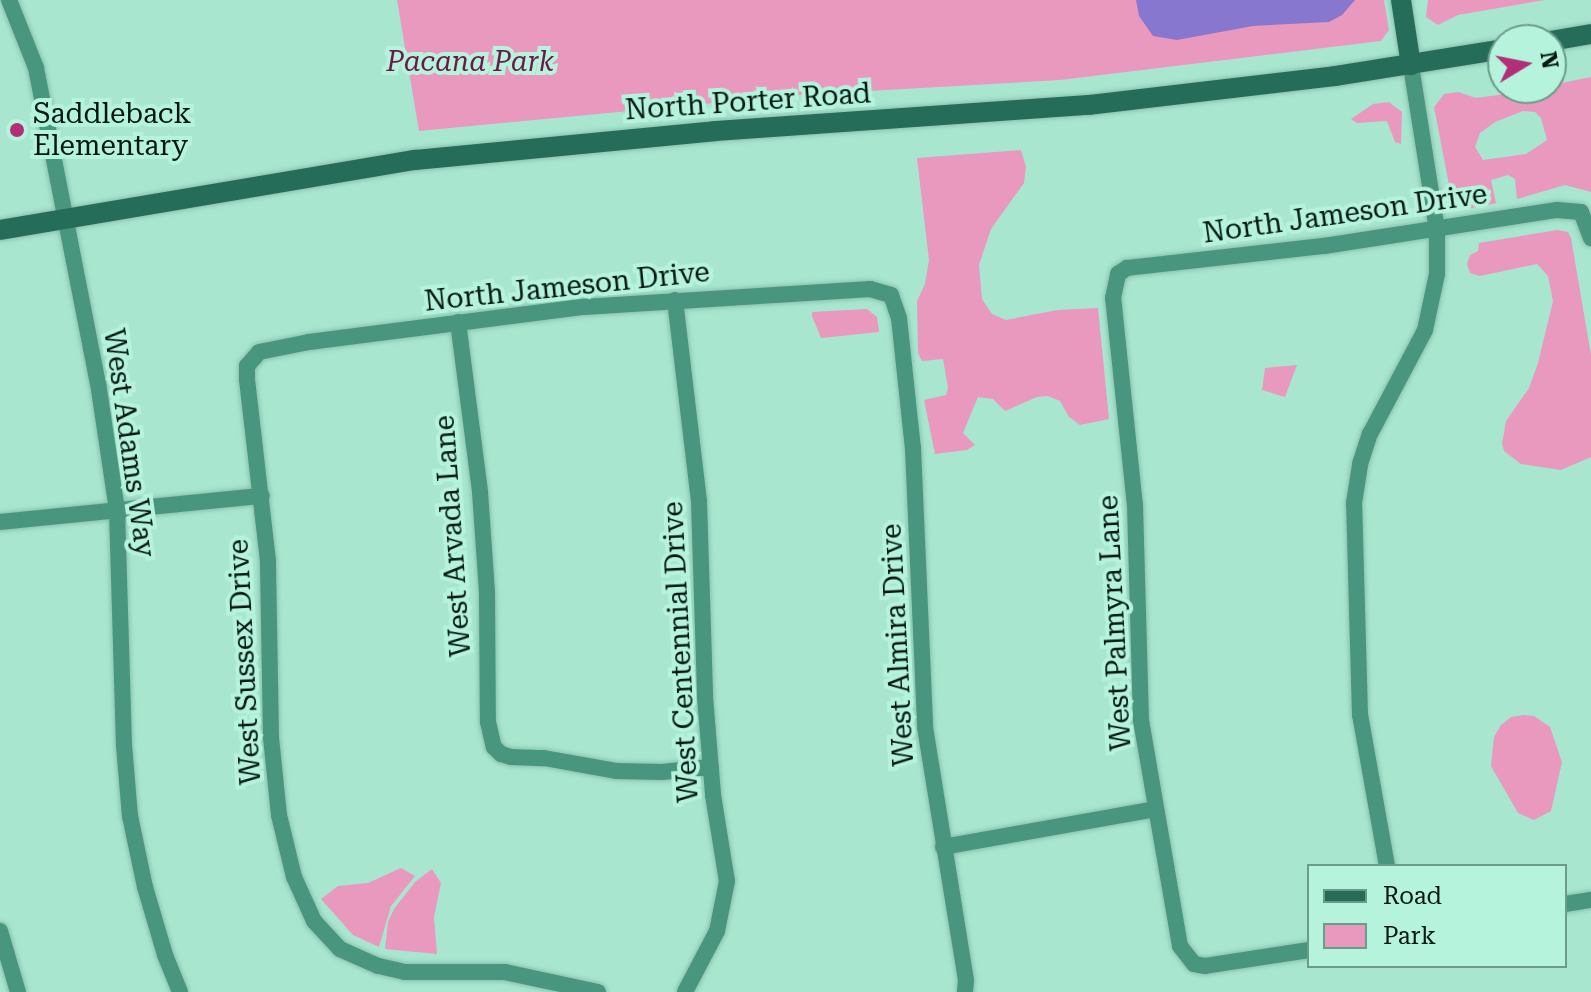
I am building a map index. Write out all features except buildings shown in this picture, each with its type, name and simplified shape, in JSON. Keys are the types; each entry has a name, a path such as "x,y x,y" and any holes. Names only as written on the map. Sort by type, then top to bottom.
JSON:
{"street":[{"name":"West Adams Way","path":"9,0 36,68 98,383 117,510 124,745 130,816 149,901 180,992"},
{"path":"1387,864 1360,715 1354,503 1360,464 1370,434 1425,330 1437,274 1437,230 1401,0"},
{"path":"1567,38 1591,34"},
{"name":"North Porter Road","path":"0,230 65,216 415,160 538,146 1089,105 1411,65 1487,52"},
{"name":"North Jameson Drive","path":"1118,274 1127,268 1437,230 1557,210 1581,212 1591,238"},
{"name":"West Palmyra Lane","path":"1118,274 1113,298 1132,463 1141,720 1180,946 1194,964 1215,966 1307,950"},
{"name":"North Jameson Drive","path":"252,357 271,348 458,322 675,300 870,289 891,295"},
{"name":"West Almira Drive","path":"891,295 899,318 913,448 925,727 966,980 965,992"},
{"name":"West Centennial Drive","path":"675,300 699,502 705,697 727,881 717,931 685,992"},
{"name":"West Arvada Lane","path":"458,322 480,492 487,593 488,722 494,747 501,754 511,757 544,758 616,771 662,772 711,767"},
{"name":"West Sussex Drive","path":"252,357 247,379 262,496 271,629 271,737 279,815 294,877 314,921 340,949 378,966 405,972 505,972 598,992"},
{"path":"0,522 262,496"},
{"path":"943,847 1156,809"},
{"path":"1567,904 1591,900"},
{"path":"0,931 18,992"}],"green space":[{"name":"Pacana Park","path":"397,0 1384,0 1389,30 1381,41 1060,80 798,95 419,131"},
{"path":"1428,0 1545,0 1458,15 1438,25 1426,17"},
{"path":"1591,77 1591,192 1565,185 1517,199 1515,179 1508,175 1491,180 1496,203 1461,210 1448,201 1449,185 1434,107 1444,94 1458,92 1476,98 1487,97 1487,104 1567,104 1567,82","holes":["1523,111 1535,112 1541,118 1547,140 1526,154 1483,160 1475,147 1480,133 1495,122"]},
{"path":"1389,102 1402,112 1401,144 1395,142 1387,121 1357,123 1351,119 1373,104"},
{"path":"1021,150 1026,167 1024,183 991,229 979,265 982,299 992,314 1006,320 1057,310 1098,308 1109,419 1080,425 1069,417 1060,401 1048,396 1037,397 1005,411 993,399 978,397 963,433 975,445 967,450 935,454 924,400 946,395 948,388 943,359 922,361 918,353 917,301 925,284 929,260 917,158"},
{"path":"1557,230 1568,232 1571,238 1591,355 1591,457 1561,470 1521,464 1504,451 1502,444 1506,421 1529,388 1538,363 1553,301 1548,276 1537,264 1480,276 1470,273 1467,264 1470,255 1478,251 1479,243"},
{"path":"867,309 877,317 879,332 821,338 812,316 812,312"},
{"path":"1297,365 1285,397 1262,390 1265,368"},
{"path":"1534,716 1550,727 1562,762 1551,811 1534,820 1518,813 1491,766 1494,737 1501,725 1511,717"},
{"path":"401,868 415,876 391,906 379,947 353,935 321,899 338,886 368,883"},
{"path":"432,869 441,883 434,917 437,954 385,949 388,922 394,909 415,882"}],"shaded area":[{"path":"1136,0 1355,0 1342,15 1329,22 1253,26 1177,40 1153,36 1139,16"}],"place":[{"name":"Saddleback Elementary","path":"17,130"}]}
